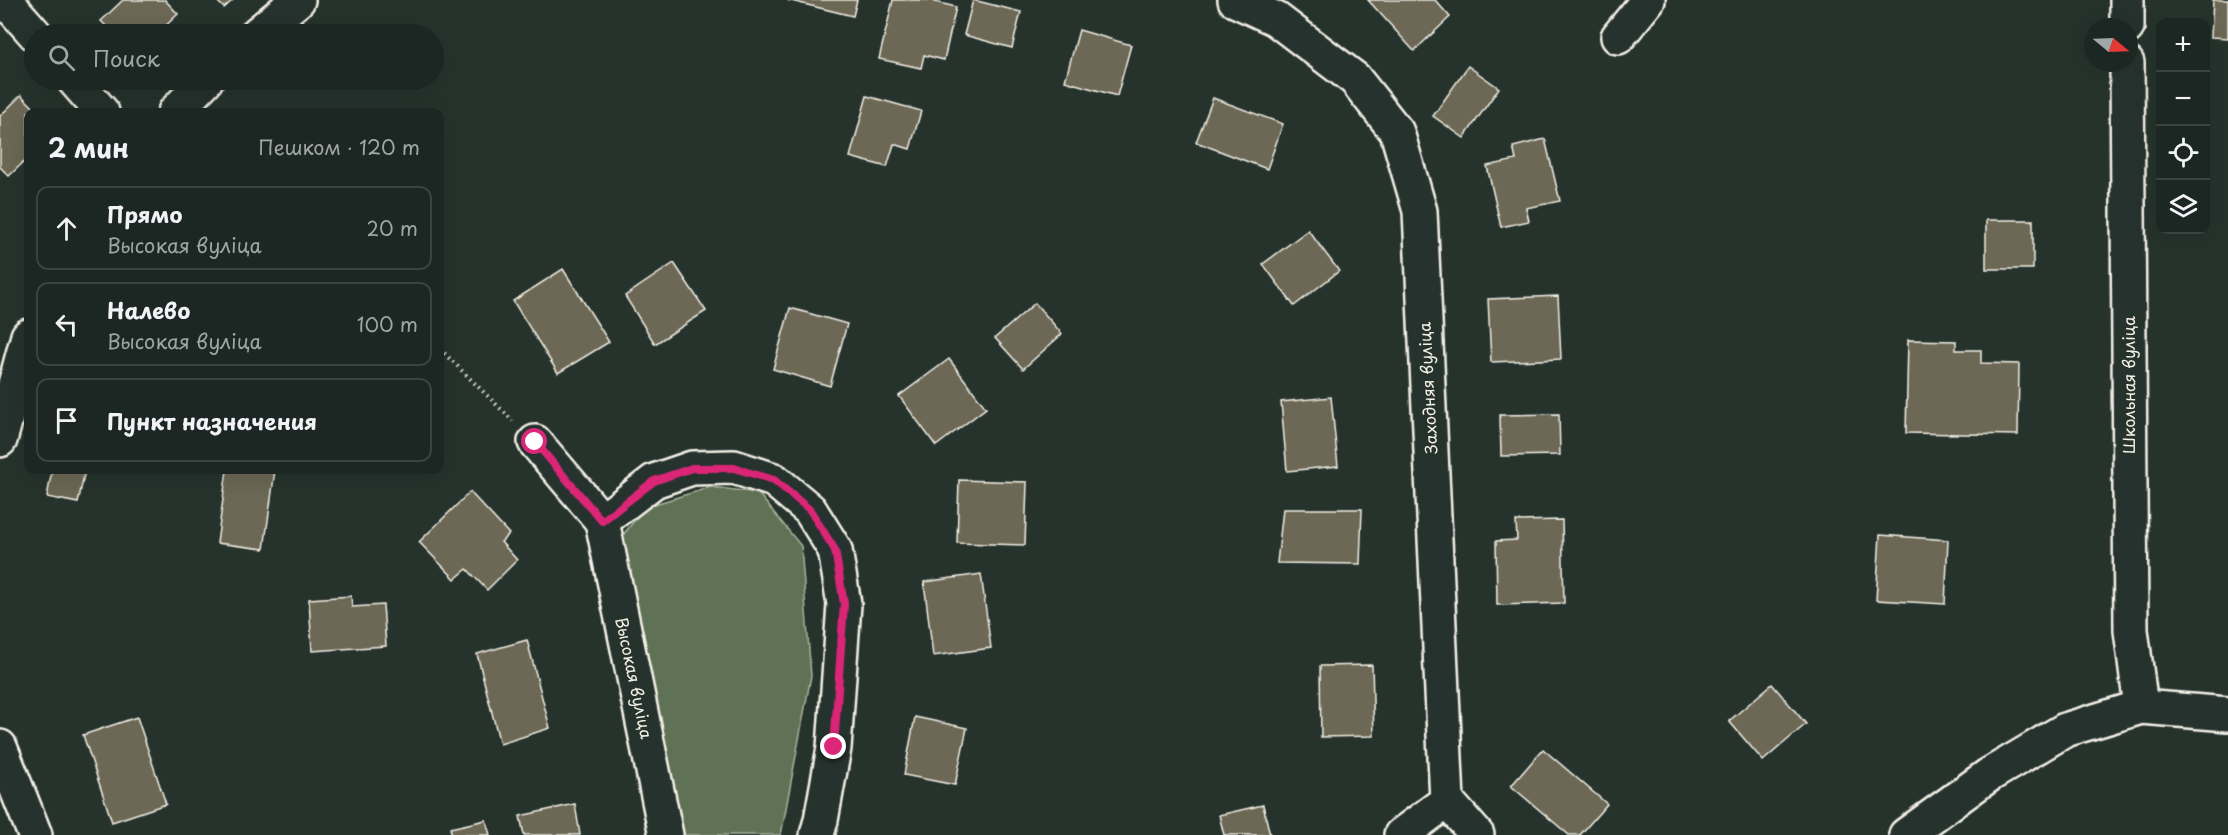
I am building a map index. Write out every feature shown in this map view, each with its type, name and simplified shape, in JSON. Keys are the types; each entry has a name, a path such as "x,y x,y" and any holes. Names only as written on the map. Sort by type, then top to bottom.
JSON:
{"street":[{"path":"5,0 26,24"},
{"path":"269,24 298,0"},
{"name":"Заходняя вуліца","path":"1235,0 1276,19 1355,79 1397,132 1420,210 1448,801"},
{"path":"1618,37 1648,0"},
{"path":"2127,0 2127,18"},
{"name":"Школьная вуліца","path":"2127,72 2131,630 2141,707"},
{"path":"83,90 98,108"},
{"path":"182,108 197,90"},
{"path":"0,440 24,351"},
{"name":"Высокая вуліца","path":"535,442 602,521 666,835"},
{"path":"602,521 654,481 692,468 734,468 774,480 810,510 835,550 844,604 834,747 817,835"},
{"path":"1906,835 1989,775 2065,730 2141,707 2228,714"},
{"path":"0,747 35,835"},
{"path":"1401,835 1448,801 1477,835"}],"path":[{"path":"444,353 535,442"}],"green space":[{"path":"711,487 758,493 801,546 811,676 781,835 663,835 601,563 645,507"}],"building":[{"path":"123,0 165,0 178,14 168,24 104,24 101,21"},
{"path":"216,0 233,0 224,8"},
{"path":"787,0 857,0 853,16"},
{"path":"893,0 936,0 935,2 956,7 944,60 924,55 921,68 879,59"},
{"path":"973,0 1021,12 1012,48 964,35"},
{"path":"1368,0 1435,0 1450,17 1414,51"},
{"path":"2213,0 2228,0 2228,38 2211,37"},
{"path":"1079,30 1131,45 1117,96 1065,81"},
{"path":"1468,66 1499,88 1464,138 1433,116"},
{"path":"21,95 34,108 24,108 24,162 9,176 0,167 0,116"},
{"path":"867,96 921,111 910,149 894,144 887,167 850,157"},
{"path":"1213,98 1283,124 1267,169 1196,142"},
{"path":"1545,139 1560,201 1526,208 1529,221 1501,227 1487,166 1516,160 1513,147"},
{"path":"1986,220 2033,220 2033,269 1986,269"},
{"path":"1308,230 1339,271 1294,306 1263,264"},
{"path":"674,263 706,311 655,344 625,296"},
{"path":"563,269 609,342 558,373 513,301"},
{"path":"1558,296 1561,359 1491,362 1488,299"},
{"path":"1035,303 1062,334 1023,369 995,338"},
{"path":"790,308 847,324 830,386 773,369"},
{"path":"1908,340 1956,341 1956,350 1981,350 1981,363 2019,364 2018,435 1906,433"},
{"path":"949,359 986,408 936,446 899,396"},
{"path":"1331,397 1338,466 1287,471 1281,402"},
{"path":"1559,414 1560,455 1501,456 1500,415"},
{"path":"51,474 84,474 78,503 47,497"},
{"path":"226,474 274,474 264,549 217,543"},
{"path":"959,480 1027,482 1025,545 957,543"},
{"path":"470,492 509,534 501,542 517,560 487,590 467,569 455,579 419,542"},
{"path":"1283,509 1362,509 1360,564 1277,563"},
{"path":"1562,520 1564,603 1497,605 1496,541 1517,540 1516,521"},
{"path":"1880,535 1948,540 1945,604 1876,600"},
{"path":"981,574 991,648 933,656 924,582"},
{"path":"351,596 352,607 383,605 386,646 312,651 309,599"},
{"path":"527,640 550,728 500,744 477,654"},
{"path":"1372,665 1374,736 1321,737 1320,666"},
{"path":"1772,684 1806,724 1763,761 1729,721"},
{"path":"137,717 166,804 112,822 83,735"},
{"path":"915,717 967,728 955,785 904,775"},
{"path":"1543,749 1607,804 1580,835 1569,835 1511,786"},
{"path":"575,804 580,835 524,835 520,816"},
{"path":"1263,805 1270,835 1224,835 1219,815"},
{"path":"486,820 490,835 452,835 450,828"}],"route":[{"path":"535,442 602,521 654,481 692,468 734,468 774,480 810,510 835,550 844,604 834,747"}]}
